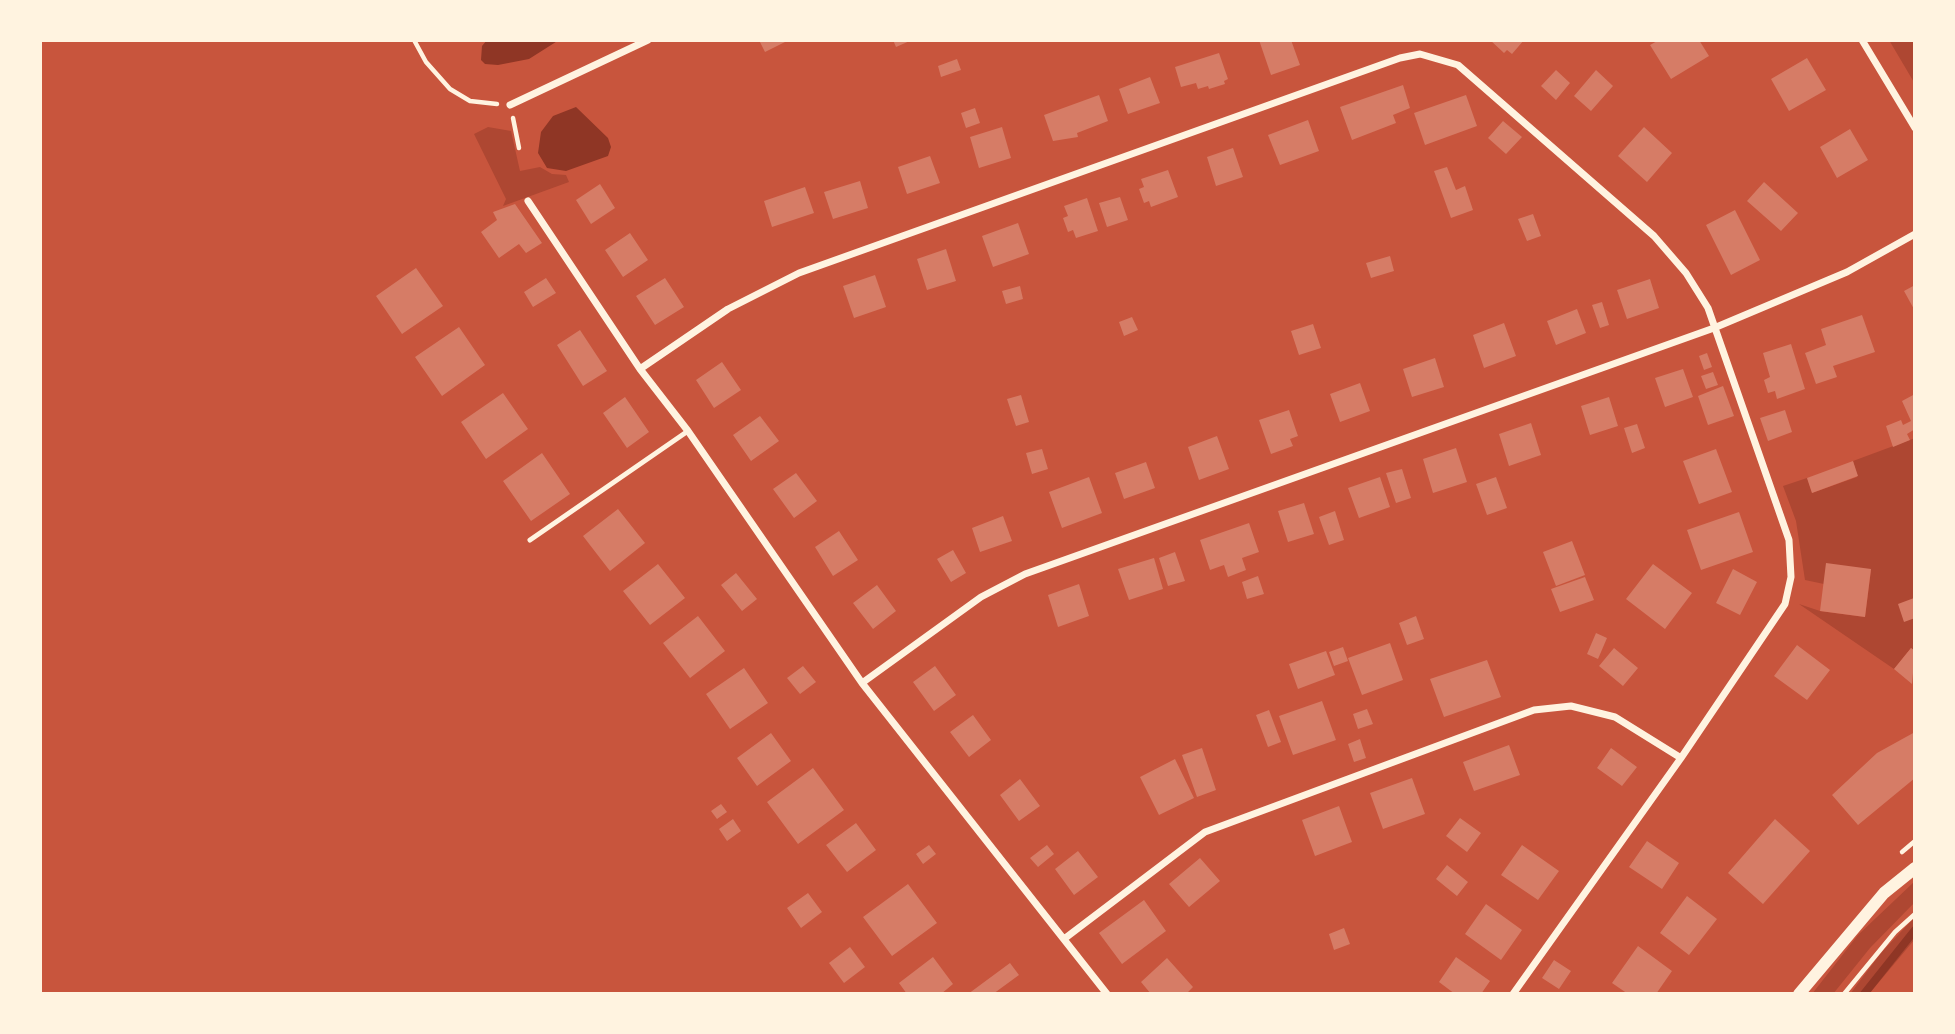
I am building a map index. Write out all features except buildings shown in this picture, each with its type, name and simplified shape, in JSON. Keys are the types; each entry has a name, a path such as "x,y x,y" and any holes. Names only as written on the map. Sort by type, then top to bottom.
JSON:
{"street":[{"path":"510,105 648,40"},
{"path":"1862,40 1915,128"},
{"path":"640,369 728,309 799,273 1400,58 1420,54 1458,65 1671,252 1708,308 1789,540 1791,578 1785,604 1681,758 1513,994"},
{"path":"528,201 640,369 688,430 862,683 1107,994"},
{"path":"862,683 981,597 1025,575 1714,328 1847,272 1915,234"},
{"path":"1064,939 1205,832 1534,710 1571,706 1615,717 1681,758"},
{"path":"1799,994 1884,893 1915,868"}],"lane":[{"path":"530,540 688,430"}],"path":[{"path":"414,40 426,62 450,89 470,101 510,105 519,148"},
{"path":"1844,994 1895,932 1915,914"}],"shaded area":[{"path":"487,40 559,40 529,59 498,65 485,64 481,60 482,46"},
{"path":"1889,40 1915,40 1915,84"},
{"path":"576,107 608,138 611,147 608,156 566,171 547,168 538,153 541,132 553,116"},
{"path":"488,127 511,131 520,171 540,167 552,174 566,175 569,182 503,206 506,199 474,134"},
{"path":"1915,438 1915,651 1911,648 1894,669 1799,604 1820,611 1865,617 1871,570 1824,584 1805,580 1796,521 1783,486 1807,478 1812,493 1857,477 1853,461"},
{"path":"1915,881 1915,902 1870,948 1833,994 1812,994 1858,935"},
{"path":"1915,917 1915,939 1869,994 1850,994 1881,953"}],"waterway":[{"path":"1864,994 1915,930"}]}
